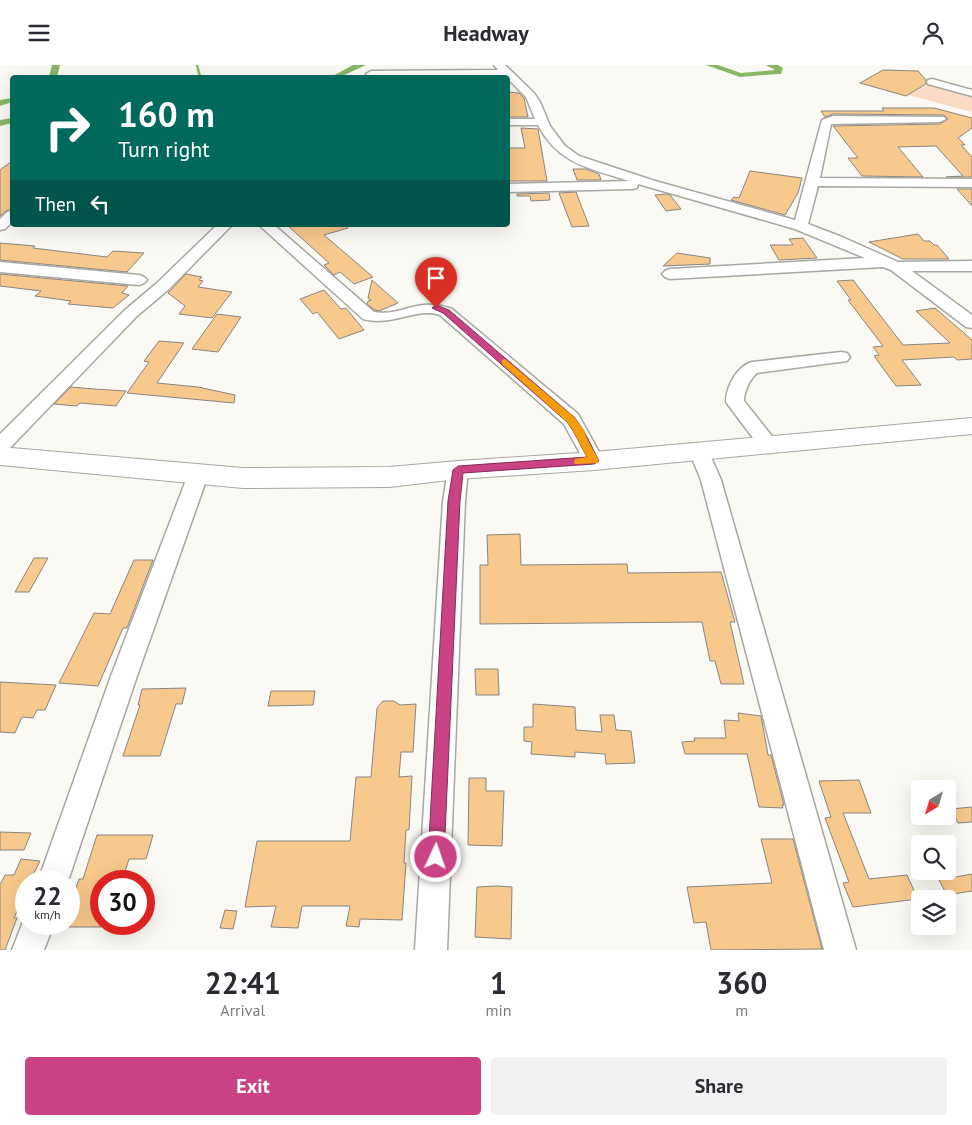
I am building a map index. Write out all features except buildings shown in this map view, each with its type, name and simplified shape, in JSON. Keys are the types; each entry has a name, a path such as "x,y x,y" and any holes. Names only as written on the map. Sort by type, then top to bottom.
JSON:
{"highway":[{"path":"0,456 243,478 389,477 458,470 594,461 972,426"}],"street":[{"path":"371,74 502,69"},
{"path":"510,76 536,102 541,122 561,149 575,159 650,184 800,226 846,243 891,265 972,323"},
{"path":"932,82 972,93"},
{"path":"800,226 813,182 824,124 829,120 940,119"},
{"path":"510,122 541,122"},
{"path":"813,182 972,183"},
{"path":"510,188 650,184"},
{"path":"0,226 10,217"},
{"path":"0,446 132,313 164,286 223,227"},
{"path":"268,227 369,316 382,317 428,307 446,312 571,419 579,430 594,461"},
{"path":"670,274 891,265 972,266"},
{"path":"0,267 139,280"},
{"path":"769,445 735,402 735,396 744,375 758,366 841,357"},
{"path":"699,451 711,480 840,950"},
{"path":"431,950 453,511 458,470"},
{"path":"57,870 124,676 198,475"},
{"path":"28,950 34,935"}],"shaded area":[{"path":"931,83 972,95 972,112 908,95"}],"waterway":[{"path":"54,75 56,65"},
{"path":"197,65 200,75"},
{"path":"339,75 351,68 362,65"},
{"path":"710,65 740,75 778,72 779,68 770,65"},
{"path":"0,103 10,100"},
{"path":"0,123 10,121"}],"slow traffic":[{"path":"505,362 571,419 579,430 594,461 579,462"}],"route":[{"path":"436,308 446,312 571,419 579,430 594,461 458,470 454,501 436,857"}]}
